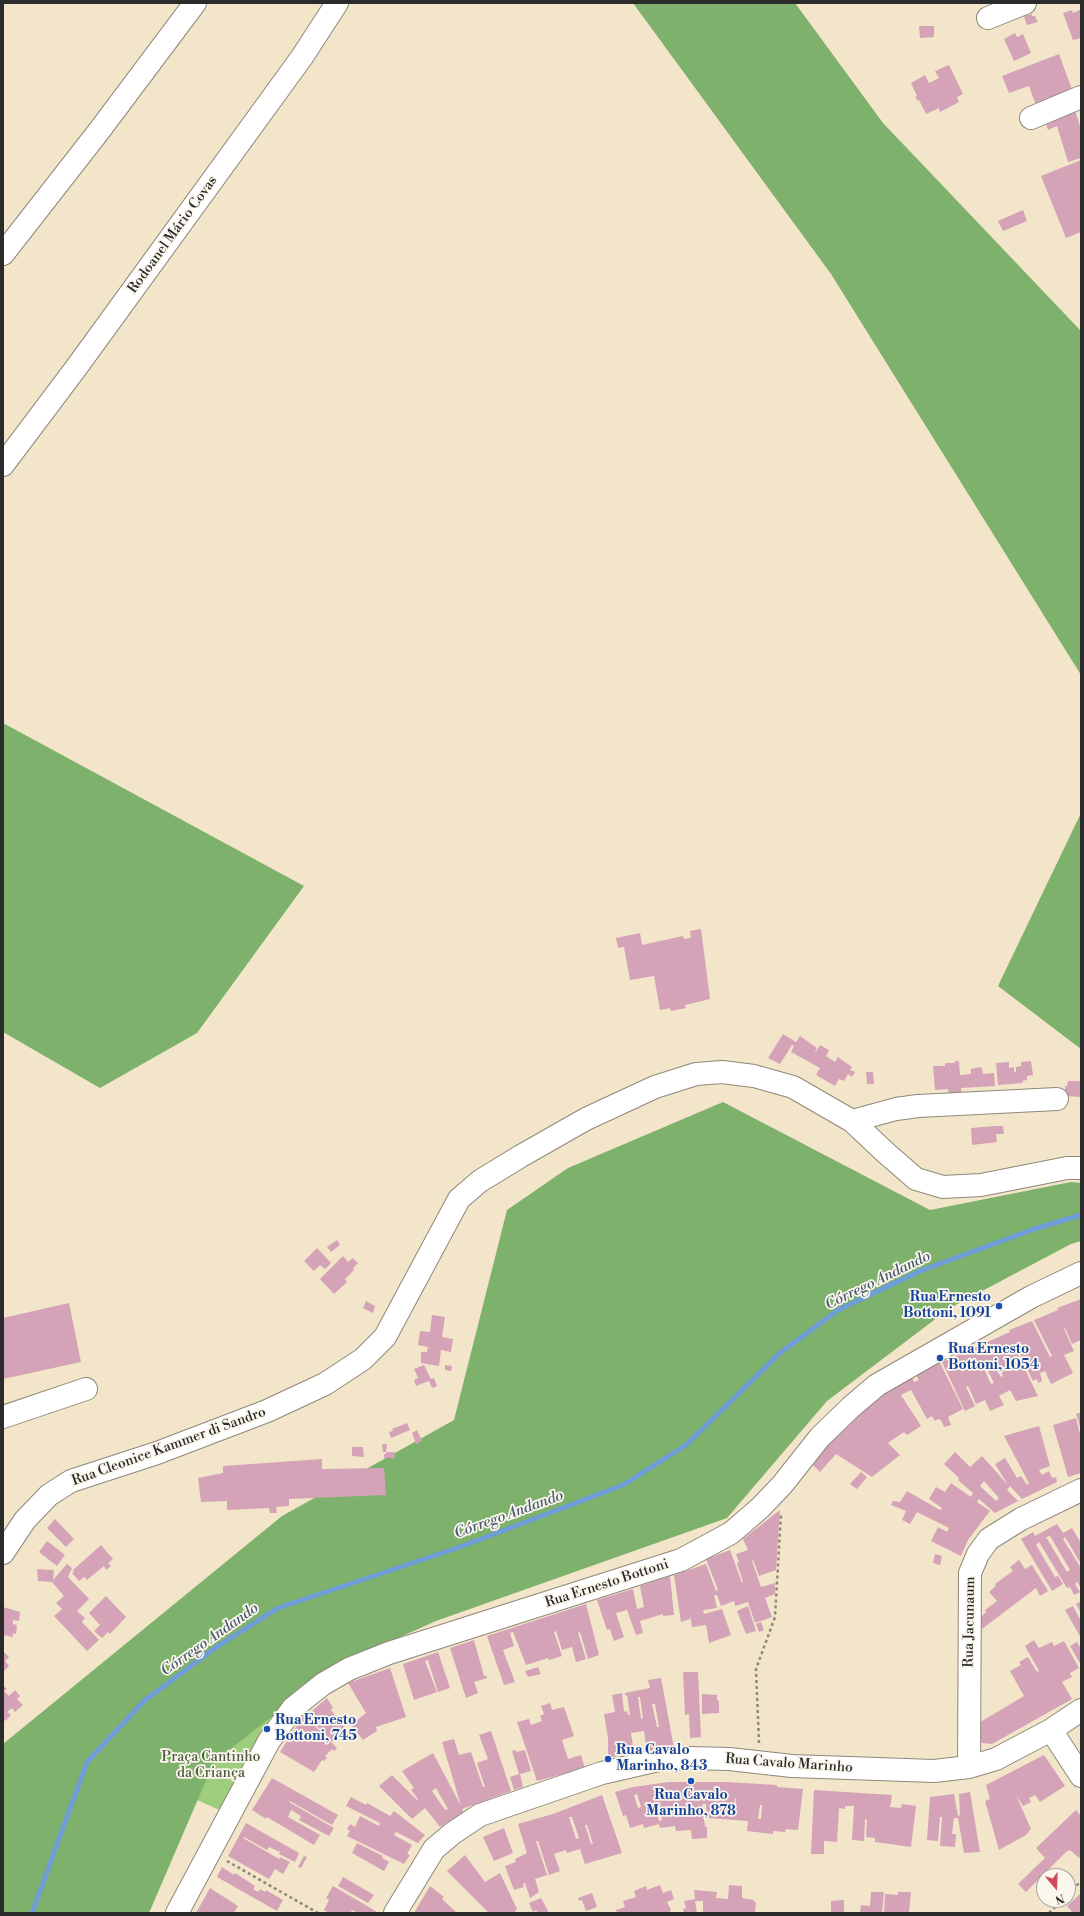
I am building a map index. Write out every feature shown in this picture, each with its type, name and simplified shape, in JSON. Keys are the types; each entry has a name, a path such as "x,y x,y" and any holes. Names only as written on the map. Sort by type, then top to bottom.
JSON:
{"main road":[{"path":"3,254 99,131 195,3"},
{"name":"Rodoanel Mário Covas","path":"3,464 76,368 293,70 337,3"},
{"path":"988,18 1025,3"},
{"path":"1031,118 1081,97"},
{"name":"Rua Cleonice Kammer di Sandro","path":"3,1553 25,1520 49,1496 72,1481 157,1453 268,1411 325,1384 363,1359 385,1337 459,1199 480,1181 586,1119 655,1087 696,1074 722,1072 754,1076 793,1087 852,1121 916,1179 943,1187 981,1185 1067,1168 1081,1168"},
{"path":"852,1121 896,1109 918,1106 1058,1100"},
{"name":"Rua Ernesto Bottoni","path":"177,1913 211,1852 268,1740 293,1708 323,1684 349,1669 389,1653 681,1560 731,1533 760,1508 782,1485 820,1437 877,1385 1031,1297 1081,1273"},
{"path":"3,1417 86,1389"},
{"name":"Rua Jacunaum","path":"969,1767 970,1572 978,1554 989,1539 1021,1519 1081,1490"},
{"name":"Rua Cavalo Marinho","path":"395,1913 434,1849 453,1833 480,1815 602,1773 638,1764 688,1758 756,1762 792,1766 934,1771 969,1767 996,1758 1051,1730 1081,1710"},
{"path":"1051,1730 1081,1776"}],"path":[{"path":"756,1762 759,1740 756,1669 775,1617 782,1485"},
{"path":"211,1852 318,1913"}],"green space":[{"path":"633,3 795,3 883,123 1081,331 1081,675 831,274"},
{"path":"3,723 304,886 197,1033 100,1088 3,1032"},
{"path":"1081,813 1081,1049 998,986"},
{"name":"Praça Cantinho da Criança","path":"723,1102 930,1210 1071,1182 1081,1183 1081,1241 1071,1244 950,1308 827,1401 727,1518 436,1621 337,1665 214,1762 149,1913 3,1913 3,1744 282,1516 454,1420 507,1210 568,1168"},
{"name":"Praça Cantinho da Criança","path":"332,1663 222,1811 190,1797 183,1748"}],"building":[{"path":"1072,10 1073,13 1080,10 1081,13 1081,38 1073,40 1063,13"},
{"path":"1032,14 1038,22 1027,25 1024,16"},
{"path":"919,26 934,26 934,37 920,38"},
{"path":"1015,33 1017,37 1023,34 1031,53 1014,61 1004,39"},
{"path":"1059,54 1074,95 1037,108 1029,86 1009,93 1002,76"},
{"path":"949,65 963,94 957,97 959,102 940,112 939,108 926,114 919,100 918,101 915,97 917,96 911,83 925,75 929,83 939,78 935,71"},
{"path":"1073,104 1081,129 1081,158 1068,162 1057,126 1048,130 1043,116"},
{"path":"1081,160 1081,232 1066,238 1041,176"},
{"path":"1023,210 1027,221 1003,231 998,221"},
{"path":"701,929 710,999 685,1005 686,1008 671,1011 670,1008 660,1010 654,976 630,980 624,947 618,948 616,938 640,933 642,945 683,936 684,939 691,938 690,931"},
{"path":"783,1034 796,1042 800,1036 817,1048 815,1051 816,1052 820,1045 829,1050 826,1056 835,1062 838,1057 852,1067 850,1070 855,1072 852,1077 848,1074 844,1081 839,1079 835,1086 816,1075 820,1068 791,1052 794,1046 792,1045 780,1064 768,1058"},
{"path":"955,1061 959,1061 960,1075 971,1074 971,1069 979,1067 982,1068 983,1074 994,1073 995,1086 961,1088 962,1094 949,1096 948,1089 935,1090 933,1066 945,1066 945,1063 955,1063"},
{"path":"1031,1061 1033,1075 1027,1076 1027,1080 1022,1081 1023,1083 998,1085 996,1063 1009,1062 1009,1068 1014,1067 1014,1072 1016,1072 1016,1067 1021,1066 1021,1062"},
{"path":"866,1072 873,1072 874,1084 867,1084"},
{"path":"1068,1081 1081,1081 1081,1097 1065,1096 1065,1086 1067,1086"},
{"path":"1003,1126 1004,1134 996,1134 997,1142 972,1145 971,1128"},
{"path":"337,1240 340,1245 331,1252 327,1247"},
{"path":"317,1248 331,1263 325,1269 320,1265 314,1271 304,1261"},
{"path":"343,1256 348,1262 353,1258 358,1263 353,1268 354,1270 345,1279 347,1282 334,1294 320,1279"},
{"path":"1081,1299 1081,1340 1072,1344 1065,1328 1064,1329 1074,1351 1064,1355 1073,1373 1051,1384 1045,1371 1040,1373 1042,1381 1038,1383 1037,1379 1033,1381 1020,1354 1018,1355 1038,1396 1016,1401 1010,1390 999,1396 1004,1405 990,1411 985,1400 976,1404 968,1386 966,1387 975,1406 965,1411 942,1362 1010,1332 1009,1330 1032,1321 1050,1357 1052,1356 1034,1320 1058,1310 1057,1308","holes":["998,1364 1003,1376 1001,1377 996,1365","987,1369 994,1383 991,1384 985,1371"]},
{"path":"366,1301 375,1306 373,1313 363,1308"},
{"path":"69,1303 81,1362 3,1379 3,1318"},
{"path":"432,1315 445,1317 442,1337 453,1339 451,1352 441,1350 439,1366 421,1363 421,1352 427,1352 428,1347 418,1345 420,1331 430,1332"},
{"path":"940,1363 963,1409 948,1417 951,1425 944,1427 941,1420 938,1419 935,1421 932,1416 927,1419 911,1390 901,1395 921,1426 907,1435 904,1432 888,1443 900,1455 872,1477 836,1454 820,1472 812,1464 857,1411 912,1377 914,1382 919,1380 916,1375"},
{"path":"424,1365 431,1379 434,1378 437,1386 432,1388 429,1381 416,1386 414,1380 418,1378 414,1369"},
{"path":"445,1365 452,1366 451,1371 445,1370"},
{"path":"1081,1412 1081,1430 1076,1414"},
{"path":"1076,1418 1081,1438 1081,1473 1068,1477 1053,1425"},
{"path":"407,1423 410,1430 391,1438 389,1432 393,1431 392,1429"},
{"path":"1039,1426 1050,1466 1039,1470 1042,1475 1049,1471 1052,1478 1056,1477 1057,1482 1022,1499 1010,1486 1007,1490 1018,1501 995,1513 979,1499 977,1502 990,1511 968,1540 961,1556 931,1541 938,1527 947,1532 949,1528 917,1512 910,1524 902,1520 906,1511 891,1505 893,1501 900,1502 907,1491 940,1510 942,1508 929,1499 936,1487 945,1492 951,1483 971,1497 973,1493 958,1480 959,1478 944,1464 955,1452 970,1467 982,1456 1008,1485 995,1464 1005,1458 1017,1478 1021,1476 1027,1485 1029,1483 1004,1436","holes":["984,1481 999,1498 996,1501 980,1486"]},
{"path":"417,1430 422,1441 416,1444 412,1433"},
{"path":"382,1444 387,1444 386,1452 383,1452"},
{"path":"352,1447 363,1447 364,1457 352,1456"},
{"path":"386,1452 394,1452 395,1458 384,1458 384,1454 386,1454"},
{"path":"322,1459 322,1469 384,1468 386,1495 289,1499 289,1506 276,1507 277,1513 270,1513 269,1508 227,1510 227,1501 201,1502 198,1478 223,1473 223,1466"},
{"path":"861,1472 867,1477 857,1489 850,1484"},
{"path":"780,1510 776,1570 759,1576 753,1560 752,1561 761,1587 775,1583 775,1594 765,1598 772,1617 755,1623 748,1602 735,1606 734,1601 721,1606 717,1595 714,1595 717,1608 703,1610 704,1614 722,1609 731,1635 709,1643 706,1625 692,1627 690,1615 690,1619 681,1622 674,1575 706,1564 716,1591 718,1590 706,1559 730,1550 742,1583 743,1582 737,1563 739,1562 736,1554 748,1550 743,1539"},
{"path":"55,1519 74,1539 66,1547 47,1528"},
{"path":"1057,1524 1063,1533 1072,1528 1081,1543 1081,1564 1065,1537 1063,1539 1081,1568 1081,1588 1077,1582 1075,1584 1080,1592 1074,1595 1070,1587 1067,1588 1039,1542 1036,1545 1055,1577 1058,1576 1063,1584 1052,1591 1021,1539 1033,1532 1035,1536","holes":["1050,1536 1070,1570 1067,1572 1046,1537"]},
{"path":"47,1541 65,1555 57,1566 39,1552"},
{"path":"101,1545 113,1559 108,1563 111,1566 106,1570 104,1566 87,1580 84,1577 79,1581 72,1573 74,1572 73,1570"},
{"path":"935,1554 942,1556 940,1565 933,1563"},
{"path":"1019,1560 1025,1569 1032,1565 1048,1591 1040,1596 1036,1588 982,1629 980,1618 986,1612 985,1610 997,1601 989,1592 996,1586 995,1584 1013,1571 1010,1567"},
{"path":"67,1564 72,1568 68,1577 89,1599 77,1611 85,1618 82,1622 99,1640 87,1651 54,1616 62,1609 56,1603 64,1596 52,1582 38,1581 37,1569 54,1570 53,1580"},
{"path":"670,1576 674,1615 663,1616 663,1614 640,1621 643,1633 636,1635 627,1610 616,1613 624,1637 614,1641 610,1629 607,1630 597,1600 633,1589 637,1609 644,1607 640,1586"},
{"path":"106,1596 126,1617 110,1634 108,1632 102,1638 94,1631 100,1625 89,1613"},
{"path":"1081,1601 1081,1613 1076,1604"},
{"path":"586,1604 599,1655 588,1659 580,1632 578,1633 586,1659 576,1662 572,1647 562,1650 556,1631 554,1632 562,1656 549,1660 548,1658 526,1665 513,1632 510,1633 514,1646 503,1650 515,1682 504,1685 487,1636"},
{"path":"748,1606 756,1631 746,1634 737,1611"},
{"path":"1073,1606 1081,1621 1081,1638 1065,1610"},
{"path":"3,1607 20,1612 19,1621 13,1620 13,1624 17,1625 16,1634 13,1633 13,1637 3,1635"},
{"path":"761,1622 764,1630 759,1632 756,1624"},
{"path":"474,1640 484,1676 486,1675 487,1678 474,1682 478,1693 466,1698 450,1648"},
{"path":"1034,1640 1039,1648 1052,1642 1054,1646 1064,1641 1079,1668 1070,1673 1072,1677 1062,1682 1072,1699 992,1744 982,1743 977,1724 1024,1696 1010,1671 1021,1665 1019,1662 1028,1657 1037,1672 1039,1671 1025,1646"},
{"path":"1077,1642 1081,1649 1081,1665 1070,1646"},
{"path":"3,1651 9,1657 5,1661 9,1666 3,1672"},
{"path":"438,1652 450,1688 438,1692 428,1660 425,1661 437,1692 414,1700 403,1664"},
{"path":"538,1667 541,1674 528,1677 525,1671"},
{"path":"390,1668 406,1717 376,1727 377,1731 363,1740 351,1725 366,1713 348,1683"},
{"path":"683,1672 698,1672 701,1737 690,1738 689,1714 685,1715"},
{"path":"661,1678 674,1748 647,1751 644,1731 631,1733 634,1753 608,1758 608,1738 604,1714 615,1712 612,1695 622,1693 624,1712 627,1711 628,1715 630,1715 627,1695 625,1696 625,1693 650,1688 648,1680","holes":["638,1697 640,1697 643,1718 641,1719","652,1704 655,1704 659,1727 657,1727"]},
{"path":"3,1685 7,1689 4,1691 9,1696 15,1690 20,1696 17,1699 23,1705 15,1712 12,1708 7,1712 11,1715 5,1721 3,1719"},
{"path":"702,1694 717,1695 717,1700 719,1701 719,1713 702,1714"},
{"path":"327,1698 333,1708 331,1710 348,1732 333,1742 315,1724 314,1725 337,1748 334,1751 332,1749 325,1756 327,1758 324,1761 322,1760 314,1772 280,1752 303,1716 305,1717"},
{"path":"550,1703 552,1710 564,1707 574,1736 562,1740 568,1759 581,1755 585,1768 537,1781 517,1722 529,1719 531,1725 542,1721 540,1716 544,1714 541,1706"},
{"path":"491,1731 511,1791 462,1809 464,1813 440,1827 425,1808 412,1819 379,1786 392,1775 417,1800 418,1799 411,1790 414,1788 402,1771 433,1753 461,1806 442,1742 454,1739 459,1755 471,1752 483,1787 485,1787 477,1763 488,1759 479,1735","holes":["436,1788 448,1809 445,1810 432,1791"]},
{"path":"516,1750 516,1752 525,1750 531,1771 520,1774 523,1787 514,1790 510,1777 519,1774 512,1751"},
{"path":"1044,1755 1065,1786 1040,1802 1035,1795 1029,1798 1031,1802 1023,1806 1016,1795 1031,1829 1026,1835 999,1850 985,1801 990,1799 986,1785"},
{"path":"272,1778 338,1815 332,1825 290,1801 289,1802 334,1828 329,1836 299,1820 301,1816 291,1810 288,1817 320,1835 314,1845 267,1817 266,1819 252,1810"},
{"path":"669,1782 726,1782 777,1785 777,1787 803,1789 798,1830 786,1829 785,1832 773,1831 773,1834 747,1831 748,1821 707,1818 706,1804 702,1804 705,1827 707,1827 707,1838 692,1839 691,1830 676,1831 675,1826 660,1828 659,1824 644,1828 643,1824 630,1828 626,1815 623,1816 615,1792 633,1787","holes":["637,1794 641,1807 638,1808 634,1795","735,1798 736,1798 735,1816","655,1804 659,1804 662,1820 659,1821","760,1805 762,1805 761,1819 758,1819"]},
{"path":"814,1790 892,1795 890,1807 901,1808 902,1804 916,1806 911,1847 875,1842 875,1838 866,1837 867,1820 865,1819 864,1841 852,1840 854,1806 845,1806 845,1809 839,1808 837,1842 824,1841 824,1854 811,1854"},
{"path":"970,1792 980,1852 964,1853 958,1818 954,1818 952,1834 956,1834 955,1847 940,1846 942,1817 940,1817 938,1841 927,1840 930,1797 954,1794 958,1816 960,1815 959,1794"},
{"path":"602,1795 622,1853 585,1864 580,1849 567,1853 566,1850 554,1854 560,1871 549,1875 538,1841 536,1841 547,1875 535,1879 539,1892 530,1898 525,1883 523,1884 524,1887 514,1890 505,1866 516,1862 515,1859 527,1853 518,1824 553,1814","holes":["569,1817 572,1817 579,1838 576,1839","585,1825 587,1825 593,1844 591,1844"]},
{"path":"351,1797 366,1805 367,1803 390,1816 394,1811 425,1835 418,1843 396,1832 394,1835 412,1845 407,1854 410,1855 404,1864 347,1836 350,1831 347,1829 350,1824 355,1827 360,1816 379,1826 380,1823 346,1806"},
{"path":"1076,1810 1081,1816 1081,1856 1079,1858 1070,1850 1050,1868 1036,1868 1036,1882 1026,1892 1018,1884 1045,1858 1036,1848"},
{"path":"246,1823 299,1853 295,1862 279,1854 280,1852 269,1847 267,1850 244,1837 243,1838 279,1859 280,1857 290,1862 283,1874 275,1869 269,1879 228,1856"},
{"path":"504,1828 513,1853 494,1861 483,1837"},
{"path":"357,1843 383,1856 382,1858 389,1862 384,1871 352,1853"},
{"path":"465,1855 485,1882 500,1873 517,1909 514,1913 489,1913 447,1871"},
{"path":"304,1856 307,1857 301,1868 298,1867"},
{"path":"222,1867 234,1875 235,1873 255,1886 253,1889 258,1892 260,1889 265,1892 266,1890 283,1900 277,1911 217,1877"},
{"path":"343,1877 374,1895 368,1903 338,1886"},
{"path":"660,1885 663,1893 671,1890 674,1899 667,1902 671,1910 669,1913 617,1913 616,1910 625,1907 623,1901 636,1897 634,1891 646,1886 647,1890"},
{"path":"729,1885 742,1886 742,1898 754,1900 754,1902 756,1902 755,1913 703,1913 703,1901 695,1901 697,1913 684,1913 683,1909 686,1908 684,1901 695,1899 694,1890 717,1892 716,1898 728,1899"},
{"path":"333,1886 378,1913 358,1913 352,1910 351,1912 353,1913 329,1913 324,1910 329,1900 326,1898"},
{"path":"430,1886 444,1897 442,1899 457,1913 414,1913"},
{"path":"210,1888 238,1906 234,1913 196,1913"},
{"path":"871,1892 884,1892 882,1913 860,1913 861,1905 870,1906"},
{"path":"898,1892 911,1892 909,1913 884,1913 885,1894 898,1895"},
{"path":"592,1893 597,1907 586,1911 582,1900 579,1901 578,1898"},
{"path":"1081,1893 1081,1913 1073,1913 1069,1908 1076,1908 1076,1898"},
{"path":"541,1898 549,1913 538,1913 536,1910 533,1912 529,1903"},
{"path":"844,1900 844,1913 831,1913 831,1901"}],"waterway":[{"name":"Córrego Andando","path":"32,1913 87,1762 144,1701 215,1648 278,1608 460,1547 623,1485 686,1445 780,1353 838,1310 920,1271 1034,1229 1081,1215"}],"place":[{"name":"Rua Ernesto Bottoni, 1091","path":"999,1306"},
{"name":"Rua Ernesto Bottoni, 1054","path":"940,1358"},
{"name":"Rua Ernesto Bottoni, 745","path":"267,1729"},
{"name":"Rua Cavalo Marinho, 843","path":"608,1759"},
{"name":"Rua Cavalo Marinho, 878","path":"691,1781"}]}
